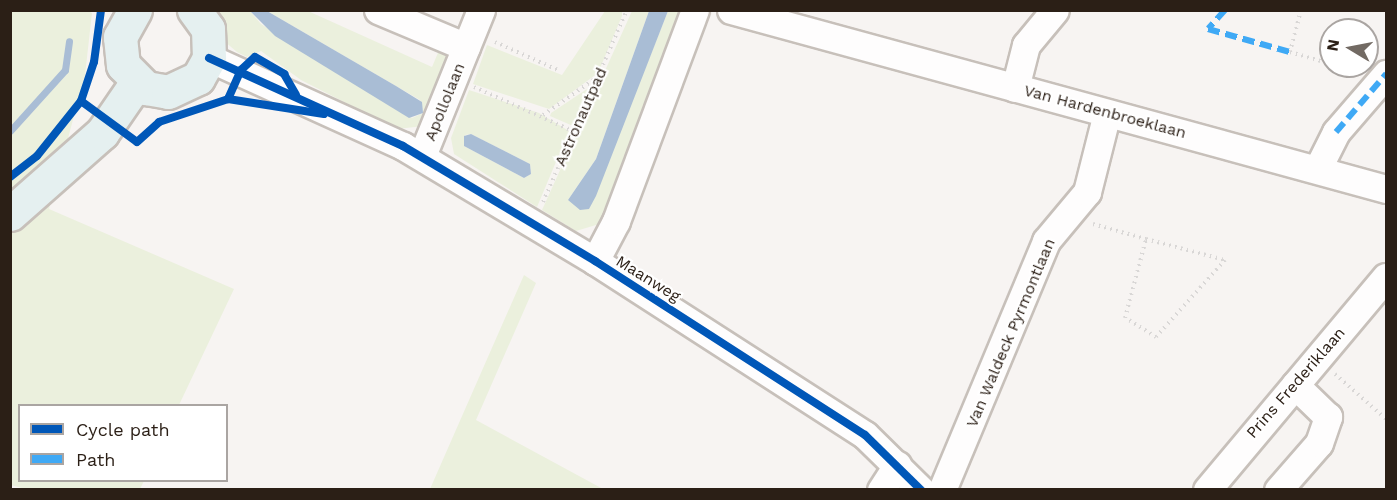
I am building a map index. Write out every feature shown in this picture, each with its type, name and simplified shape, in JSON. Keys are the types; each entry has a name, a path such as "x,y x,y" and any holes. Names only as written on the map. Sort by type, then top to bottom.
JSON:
{"main road":[{"path":"127,13 119,51 137,82 157,91 179,89 198,78 209,58 208,29 194,10"},
{"path":"10,214 102,133 137,82"}],"street":[{"name":"Apollolaan","path":"378,10 473,30 456,80 422,156"},
{"path":"594,261 616,221 695,10"},
{"name":"Van Hardenbroeklaan","path":"731,10 817,22 1015,88 1318,168 1386,189"},
{"path":"1015,88 1026,45 1055,10"},
{"name":"Maanweg","path":"209,58 422,156 594,261 865,435 921,489"},
{"path":"1318,168 1336,132 1386,74"},
{"name":"Van Waldeck Pyrmontlaan","path":"942,489 1046,242 1087,192 1107,113"},
{"name":"Prins Frederiklaan","path":"1207,489 1386,277"},
{"path":"1278,489 1319,444 1328,417 1294,385"},
{"path":"881,489 897,465"}],"path":[{"path":"1301,10 1290,52 1319,60"},
{"path":"473,30 560,71"},
{"path":"543,115 599,76"},
{"path":"456,80 543,115 575,132"},
{"path":"1066,217 1225,260 1156,337 1125,318 1146,239"},
{"path":"1317,359 1386,419"}],"green space":[{"path":"87,10 92,13 85,75 49,209 234,289 179,404 18,404 18,482 144,482 140,489 29,490 11,485 10,11"},
{"path":"211,11 250,11 261,24 412,118 423,113 420,100 267,11 308,11 432,67 440,48 445,50 448,57 424,126 397,129 301,80 261,51 247,57 237,52 224,41"},
{"path":"605,11 622,11 622,16 598,73 549,109 473,84 487,45 562,75"},
{"path":"632,11 649,11 596,159 568,200 589,209 668,11 684,11 601,230 596,225 576,231 542,210"},
{"path":"590,87 573,126 550,116 551,113"},
{"path":"469,90 539,113 569,131 537,207 454,154 451,138","holes":["471,134 530,164 531,174 524,178 464,146 465,135"]},
{"path":"524,275 536,283 476,420 603,489 430,489"}],"water":[{"path":"250,11 267,11 396,86 422,102 423,113 409,118 275,36"},
{"path":"649,11 668,11 596,196 589,209 580,210 568,200 596,159"},
{"path":"471,134 530,164 531,174 524,178 464,146 464,136"}],"waterway":[{"path":"10,131 65,70 69,41"}],"marked path":[{"path":"1225,10 1208,29 1290,52"},
{"path":"1336,132 1386,74"}],"cycle path":[{"path":"10,177 37,156 81,101 94,62 101,10"},
{"path":"228,99 241,70 255,57 284,74 296,95"},
{"path":"209,58 403,146 595,261 865,435 921,490"},
{"path":"81,101 137,142 159,122 228,99 324,114"}]}
